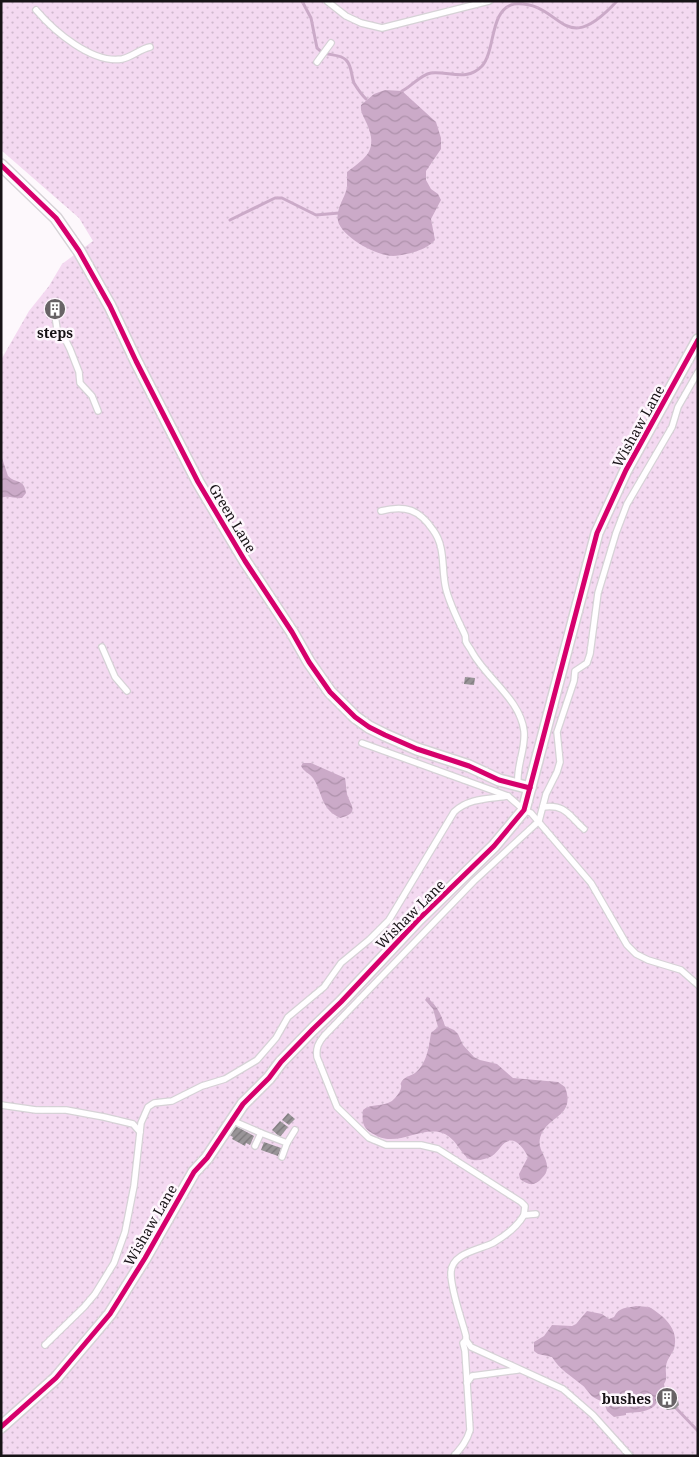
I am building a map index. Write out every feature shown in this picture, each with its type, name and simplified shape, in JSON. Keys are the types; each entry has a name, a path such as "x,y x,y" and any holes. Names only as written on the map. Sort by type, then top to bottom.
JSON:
{"street":[{"name":"Green Lane","path":"1,165 56,218 80,251 116,318 198,482 309,662 330,692 355,717 384,735 417,749 469,766 499,780 530,788"},
{"name":"Wishaw Lane","path":"1,1427 56,1378 110,1314 145,1258 190,1179 207,1158 243,1104 419,919 488,852 524,810 597,533 626,470 698,340"}],"lane":[{"path":"327,1 346,16 361,23 382,28 489,1"},
{"path":"36,10 52,27 80,47 107,59 123,59 143,48 150,47"},
{"path":"317,62 331,43"},
{"path":"55,315 57,329 70,348 80,383 92,396 98,411"},
{"path":"524,1215 536,1214 492,1182 438,1149 421,1146 386,1145 368,1138 337,1108 316,1050 318,1042 474,881 539,821 546,794 560,762 557,742 561,718 574,681 575,671 587,663 590,654 598,593 616,533 627,504 672,427 678,408 698,372"},
{"path":"381,511 400,508 415,511 434,530 444,556 446,590 461,629 466,636 466,642 477,660 512,702 522,725 524,739 518,768 518,784"},
{"path":"102,647 115,676 127,691"},
{"path":"362,743 508,796 539,821 591,883 627,945 636,954 648,960 681,970 698,985"},
{"path":"45,1345 95,1294 114,1263 125,1232 140,1132 144,1113 148,1106 154,1103 181,1098 202,1086 236,1073 257,1060 276,1038 288,1017 324,987 341,963 389,920 454,812 462,805 471,801 508,796"},
{"path":"543,807 559,806 566,810 584,828"},
{"path":"1,1105 36,1110 66,1110 109,1118 133,1124 140,1132"},
{"path":"231,1120 287,1143"},
{"path":"282,1157 287,1143 295,1130"},
{"path":"255,1146 260,1133"},
{"path":"454,1456 464,1445 470,1430 467,1383 469,1374 468,1349 451,1279 452,1265 464,1255 483,1248 501,1238 524,1215 525,1206"},
{"path":"468,1349 509,1364 563,1389 593,1415 630,1456"},
{"path":"502,1372 509,1370 509,1364"},
{"path":"469,1374 521,1370"}],"shaded area":[{"path":"1,1 698,1 698,1456 1,1456 1,360 29,311 49,286 62,264 93,241 79,218 1,150"}],"water":[{"path":"385,90 402,91 436,122 441,138 441,149 426,171 426,180 441,200 431,219 435,240 427,247 393,256 371,250 355,241 343,230 338,219 339,209 347,187 347,172 365,157 371,147 370,133 361,105 374,94"},
{"path":"1,455 8,476 22,483 25,488 26,493 22,498 1,498"},
{"path":"303,763 311,763 345,778 347,794 352,808 350,814 340,818 329,810 313,778 301,766"},
{"path":"427,997 430,998 437,1009 445,1026 458,1034 463,1045 474,1057 497,1064 513,1078 558,1082 565,1087 567,1103 565,1109 547,1126 540,1137 540,1147 547,1163 547,1169 544,1176 537,1183 529,1184 520,1179 519,1174 528,1157 516,1142 505,1142 492,1156 482,1160 473,1160 465,1156 451,1138 439,1132 389,1139 372,1133 364,1126 363,1110 370,1106 392,1101 400,1092 402,1081 415,1073 425,1060 431,1033 438,1027 433,1009 425,1000"},
{"path":"636,1306 649,1307 665,1319 675,1335 674,1349 667,1363 663,1398 654,1407 647,1410 614,1417 607,1411 604,1402 591,1395 562,1369 552,1357 538,1354 534,1351 534,1342 544,1336 552,1325 572,1326 576,1324 587,1311 602,1314 609,1319 621,1310"}],"building":[{"path":"465,677 475,678 474,685 464,684"},
{"path":"288,1113 295,1119 289,1125 282,1120"},
{"path":"280,1121 288,1127 280,1137 272,1130"},
{"path":"232,1124 254,1136 250,1145 246,1143 245,1146 227,1134"},
{"path":"264,1142 281,1148 278,1156 261,1150"},
{"name":"bushes","path":"663,1389 677,1395 679,1405 675,1409 667,1410 655,1400"}],"waterway":[{"path":"302,1 311,18 317,48 324,53 339,56 348,62 354,83 366,99"},
{"path":"402,91 423,76 431,73 464,75 476,71 486,59 500,14 514,4 530,5 543,10 563,24 573,28 584,27 599,18 617,1"},
{"path":"664,1 669,1"},
{"path":"230,220 275,198 282,198 316,215 339,213"},
{"path":"674,1406 698,1431"}],"cycle path":[{"path":"1,165 56,218 79,251 110,306 198,482 245,561 330,692 355,717 385,735 417,749 469,766 499,780 530,788"},
{"path":"1,1427 56,1378 110,1314 145,1258 194,1172 207,1158 243,1104 419,919 494,846 524,810 597,533 626,470 698,340"}],"place":[{"name":"steps","path":"55,309"},
{"name":"bushes","path":"667,1398"}]}
